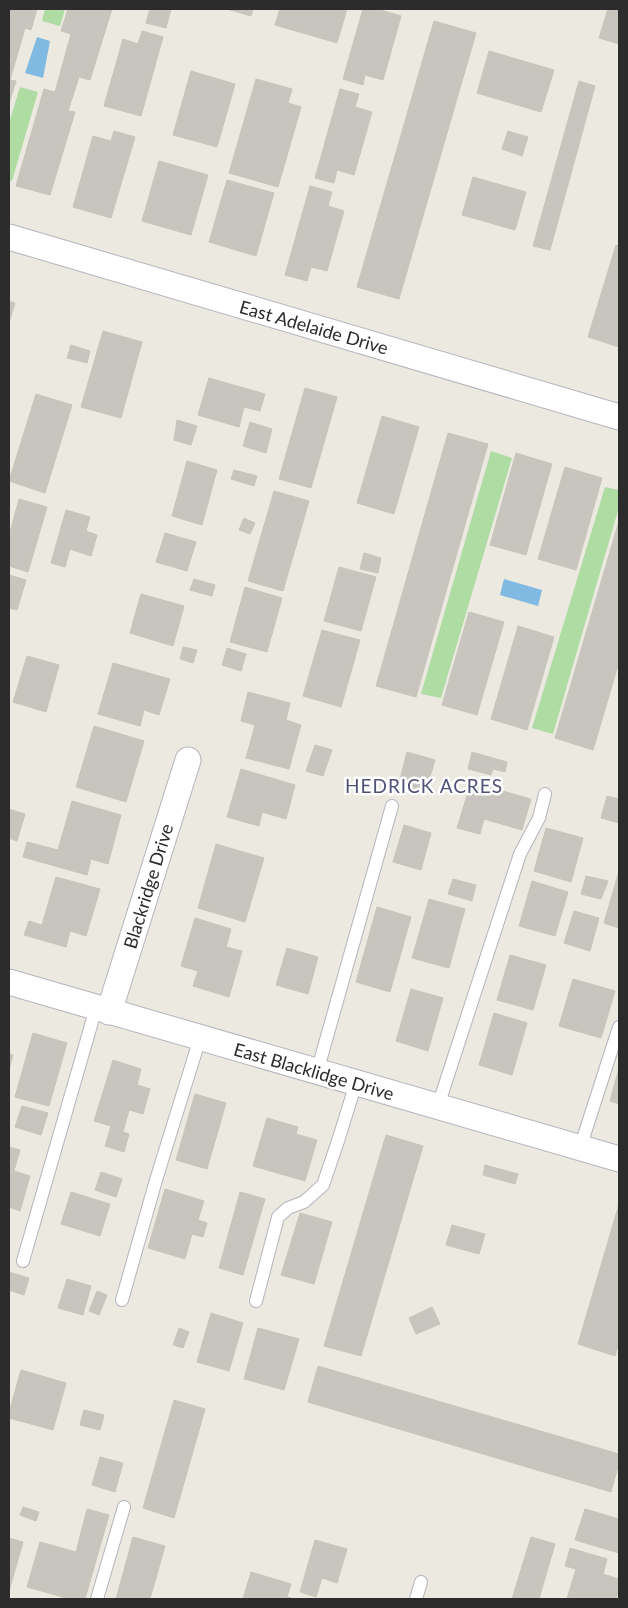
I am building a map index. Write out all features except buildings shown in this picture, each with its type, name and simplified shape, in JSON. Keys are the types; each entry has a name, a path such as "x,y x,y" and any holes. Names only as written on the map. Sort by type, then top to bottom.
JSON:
{"street":[{"name":"East Adelaide Drive","path":"9,237 619,417"},
{"name":"Blackridge Drive","path":"103,1010 188,760"},
{"name":"East Blacklidge Drive","path":"9,982 619,1159"}],"lane":[{"path":"438,1106 520,854 539,818 545,794"},
{"path":"317,1072 392,806"},
{"path":"23,1261 103,1010"},
{"path":"580,1148 619,1026"},
{"path":"122,1300 156,1180 200,1038"},
{"path":"256,1301 278,1217 288,1208 304,1202 323,1185 356,1083"},
{"path":"97,1599 124,1507"},
{"path":"416,1599 421,1582"}],"green space":[{"path":"45,9 65,9 60,26 42,21"},
{"path":"20,87 38,92 12,181 9,180 9,123"},
{"path":"491,451 512,458 441,698 421,694"},
{"path":"605,487 619,490 619,507 553,734 532,728"}],"water":[{"path":"37,37 50,41 43,78 25,73"},
{"path":"504,579 542,590 538,606 500,595"}],"district":[{"name":"HEDRICK ACRES","path":"424,785"}]}
